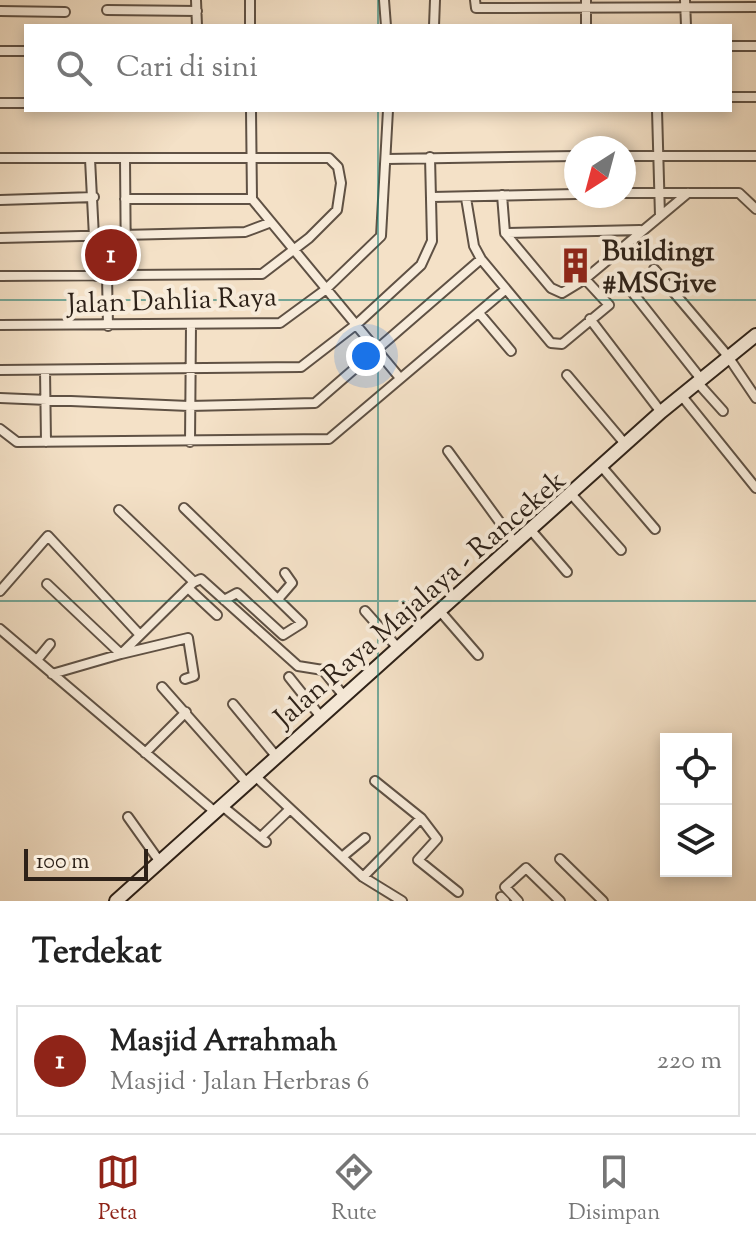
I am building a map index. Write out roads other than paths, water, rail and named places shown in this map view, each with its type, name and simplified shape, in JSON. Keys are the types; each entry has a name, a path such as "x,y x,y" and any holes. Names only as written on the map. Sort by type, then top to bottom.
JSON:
{"main road":[{"name":"Jalan Raya Majalaya - Rancekek","path":"116,901 661,412 727,355 756,335"}],"street":[{"path":"196,0 197,24"},
{"path":"250,0 250,24"},
{"path":"384,0 386,24"},
{"path":"434,24 435,0"},
{"path":"475,0 476,8 586,4 750,5"},
{"path":"685,4 686,24"},
{"path":"107,10 197,11"},
{"path":"0,11 65,12"},
{"path":"732,46 756,46"},
{"path":"0,51 24,51"},
{"path":"732,97 756,97"},
{"path":"0,103 24,103"},
{"path":"251,112 252,199 325,290 358,323 400,378"},
{"name":"Jalan Dahlia Raya","path":"0,325 280,323 325,290 381,236 388,112"},
{"path":"657,112 660,216"},
{"path":"387,159 564,156"},
{"path":"636,156 756,156"},
{"path":"0,370 192,371 305,366 358,323 429,254 432,197 430,157"},
{"path":"0,158 329,158 338,167 341,183 337,210 293,251 262,274 0,276"},
{"path":"90,159 96,276"},
{"path":"125,159 126,275"},
{"path":"636,193 739,193 756,209"},
{"path":"502,195 505,233 556,292 562,293 585,279 688,193"},
{"path":"432,197 564,194"},
{"path":"0,200 94,197"},
{"path":"466,198 474,246 481,259 554,345 562,344 609,304 585,279"},
{"path":"125,199 252,199"},
{"path":"0,238 245,232 269,223"},
{"path":"505,233 641,230"},
{"path":"0,398 189,406 315,403 481,259"},
{"path":"654,269 727,355 756,398"},
{"path":"107,276 108,326"},
{"path":"629,288 723,411"},
{"path":"0,429 17,442 329,439 505,290"},
{"path":"479,313 511,351"},
{"path":"590,319 661,412"},
{"path":"190,442 191,325"},
{"path":"45,370 46,442"},
{"path":"567,375 626,445"},
{"path":"681,395 756,488"},
{"path":"448,451 515,543"},
{"path":"602,467 655,529"},
{"path":"572,495 621,550"},
{"path":"184,508 302,621 283,635 237,593 224,600"},
{"path":"119,510 217,615"},
{"path":"530,529 567,572"},
{"path":"0,591 48,536 140,635"},
{"path":"279,598 292,583 285,573"},
{"path":"121,654 191,585 201,579 298,666 323,670 343,695"},
{"path":"47,584 121,654"},
{"path":"439,610 478,655"},
{"path":"365,611 398,648"},
{"path":"0,629 145,753 264,840 290,809"},
{"path":"52,674 186,638 194,676 185,679"},
{"path":"37,660 50,644"},
{"path":"289,677 321,717"},
{"path":"162,687 250,778 290,809 363,877 402,901"},
{"path":"233,704 276,756"},
{"path":"145,753 186,712"},
{"path":"375,781 421,818 437,839 418,860 458,892"},
{"path":"128,817 160,862"},
{"path":"363,877 421,818"},
{"path":"342,857 365,838"},
{"path":"560,859 603,901"},
{"path":"518,901 505,887 526,868 560,901"}],"place":[{"name":"Masjid Arrahmah","path":"111,255"},
{"name":"Building1 #MSGive","path":"576,266"}]}
